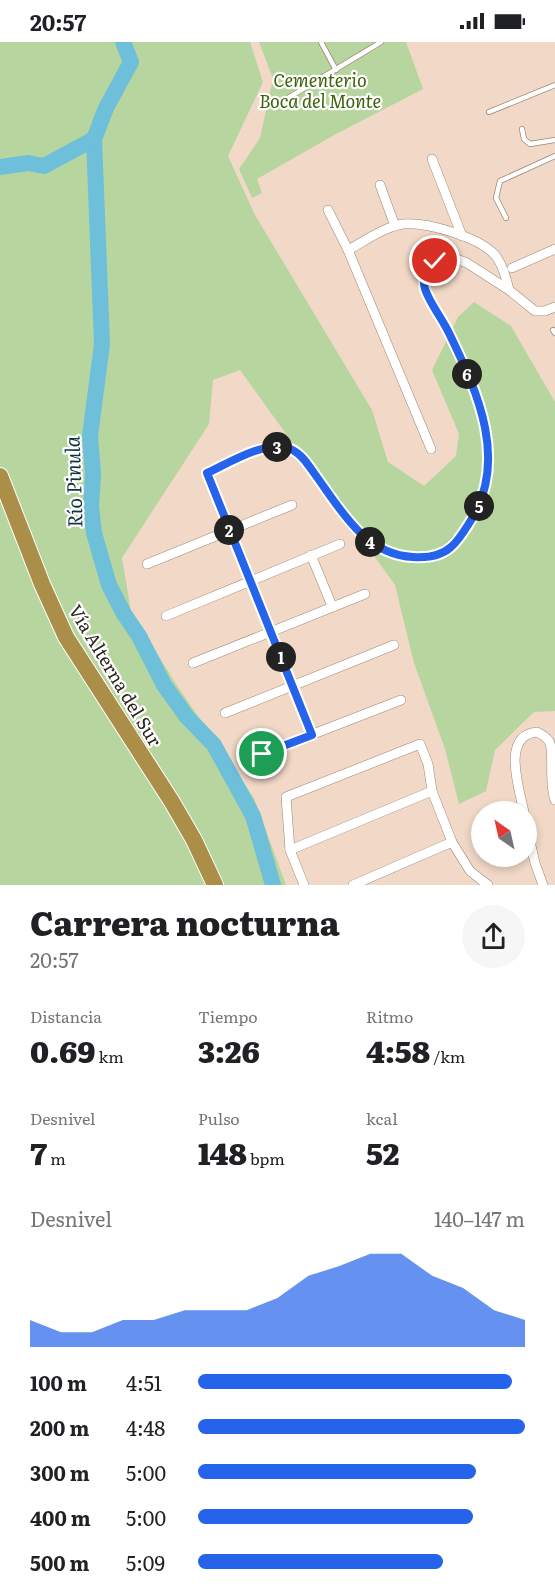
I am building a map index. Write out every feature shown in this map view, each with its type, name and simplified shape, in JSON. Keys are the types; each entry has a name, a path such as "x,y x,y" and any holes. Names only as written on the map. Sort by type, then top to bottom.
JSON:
{"highway":[{"name":"Vía Alterna del Sur","path":"0,476 42,584 66,637 172,802 194,840 215,885"},
{"name":"Vía Alterna del Sur","path":"0,504 32,589 56,640 81,684 164,809 206,885"}],"street":[{"path":"432,159 462,236"},
{"path":"380,185 395,226"},
{"path":"328,210 348,250 431,449"},
{"path":"348,250 395,226 404,224 430,227 462,236 487,248 496,256 509,290"},
{"path":"512,268 555,249"},
{"path":"312,735 207,473 244,456 274,446 288,448 298,453 353,525 374,545 398,555 435,556 452,547 472,520 484,495 488,473 487,438 477,398 453,342 427,294 424,282 425,273 431,264 439,259 454,258 467,263 509,290 536,311 545,311 555,307"},
{"path":"147,564 292,505"},
{"path":"166,616 340,544"},
{"path":"311,555 332,606"},
{"path":"193,663 365,594"},
{"path":"225,713 394,645"},
{"path":"262,754 401,700"},
{"path":"522,801 516,764 516,746 519,740 531,732 537,732 550,741 552,748 551,787 555,800"},
{"path":"304,885 290,850 286,797 420,744 428,764 432,792 452,842 470,871 487,885"},
{"path":"290,850 432,792"},
{"path":"353,885 452,842"},
{"path":"536,867 543,885"}],"lane":[{"path":"321,42 336,70"},
{"path":"288,98 381,42"},
{"path":"489,112 555,85"},
{"path":"522,129 524,139 530,144 555,140"},
{"path":"506,219 496,198 500,181 555,156"}],"green space":[{"path":"0,42 250,42 263,82 228,156 255,215 372,410 388,462 424,486 456,456 459,434 432,370 458,317 474,302 511,326 555,402 555,711 534,712 495,750 486,791 459,804 445,749 414,663 395,585 240,370 213,380 209,424 122,558 131,611 176,684 254,798 286,885 0,885"},
{"name":"Cementerio Boca del Monte","path":"259,42 406,42 423,89 336,134 257,179 262,193 252,198 239,169 260,138 273,79"}],"waterway":[{"name":"Río Pinula","path":"123,42 131,62 106,108 94,139 102,344 90,436 93,474 91,506 94,533 109,585 124,614 139,636 164,685 187,717 214,745 253,816 273,885"},
{"path":"0,167 28,163 44,166 94,139"}],"route":[{"path":"262,754 312,735 207,473 267,447 288,448 298,453 353,525 374,545 398,555 424,558 435,556 452,547 472,520 484,495 487,486 488,453 487,438 477,398 444,322 425,287 425,273 435,261"}]}
